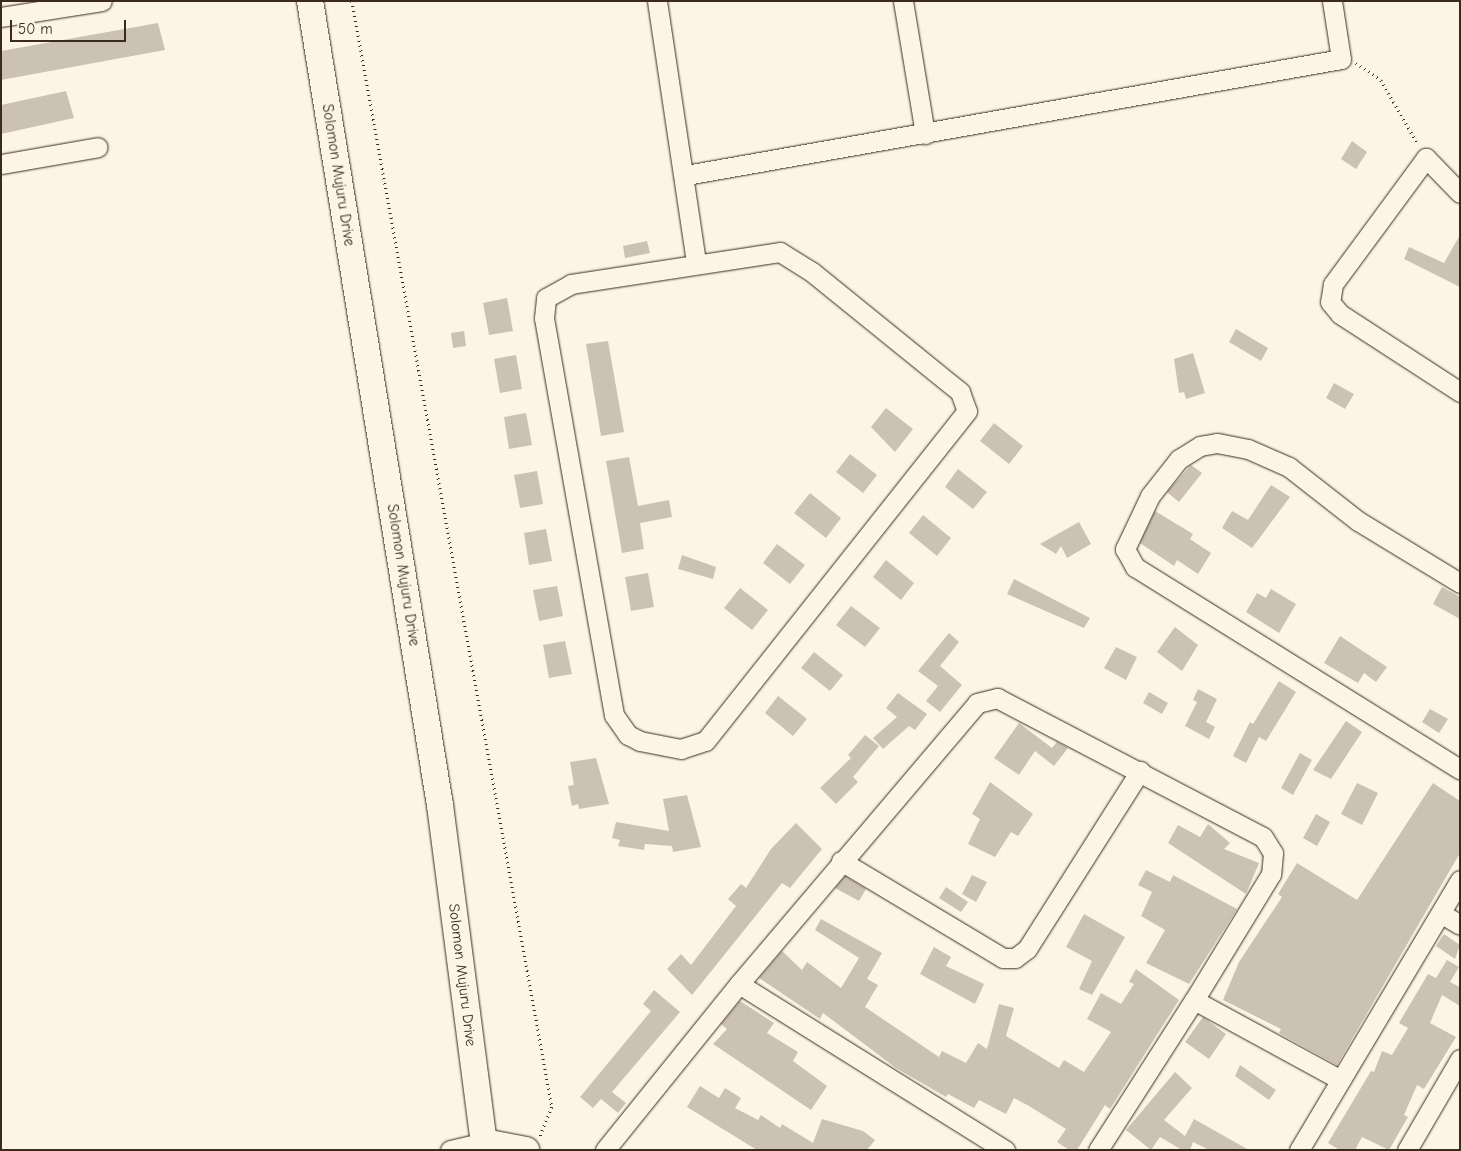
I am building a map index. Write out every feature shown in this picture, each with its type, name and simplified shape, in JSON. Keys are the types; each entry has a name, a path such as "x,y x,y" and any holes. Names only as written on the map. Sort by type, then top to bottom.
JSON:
{"street":[{"name":"Solomon Mujuru Drive","path":"310,1 440,805 485,1146"},
{"path":"657,1 686,175 696,262"},
{"path":"903,1 925,134"},
{"path":"686,175 925,134 1341,58 1332,1"},
{"path":"1,16 98,2"},
{"path":"1,164 98,147"},
{"path":"1460,193 1426,158 1333,284 1330,302 1340,314 1460,392"},
{"path":"762,253 791,257 960,392 967,412 711,735 697,746 681,749 628,734 614,714 544,308 551,294 571,284 696,262 762,253"},
{"path":"1460,583 1358,521 1289,467 1224,444 1200,446 1179,459 1150,496 1126,542 1126,555 1135,567 1460,769"},
{"path":"605,1150 841,861 977,704 997,698 1140,771 1263,837 1273,853 1271,874 1194,1000 1098,1150"},
{"path":"841,861 1003,958 1015,958 1027,949 1140,771"},
{"path":"1299,1150 1442,914 1460,880"},
{"path":"1442,914 1460,925"},
{"path":"739,984 1006,1150"},
{"path":"1194,1000 1341,1080"},
{"path":"1408,1150 1460,1059"},
{"path":"450,1150 485,1146 532,1146"}],"path":[{"path":"352,1 552,1107 532,1146"},
{"path":"1341,58 1369,69 1381,80 1399,104 1426,158"}],"building":[{"path":"158,23 165,50 1,80 1,51"},
{"path":"66,91 74,118 1,134 1,105"},
{"path":"1352,141 1367,152 1356,169 1341,159"},
{"path":"1460,235 1460,287 1404,259 1409,247 1444,263"},
{"path":"647,241 650,253 625,258 623,246"},
{"path":"507,298 513,331 489,335 483,303"},
{"path":"1236,329 1268,348 1261,361 1229,342"},
{"path":"464,331 466,346 453,348 451,333"},
{"path":"608,341 624,432 601,436 586,344"},
{"path":"1193,353 1205,393 1186,399 1184,392 1179,393 1174,359"},
{"path":"516,355 522,389 500,393 494,359"},
{"path":"1334,383 1354,394 1345,409 1326,398"},
{"path":"886,408 913,429 895,452 871,427"},
{"path":"526,413 532,445 509,449 504,417"},
{"path":"994,423 1023,446 1009,464 980,441"},
{"path":"850,454 877,475 863,493 836,472"},
{"path":"629,457 638,506 669,500 672,517 640,523 644,549 622,553 606,461"},
{"path":"1191,465 1202,473 1179,502 1167,492"},
{"path":"958,469 987,492 973,509 945,487"},
{"path":"537,471 543,504 520,508 514,475"},
{"path":"1271,485 1290,497 1252,548 1222,528 1232,511 1248,520"},
{"path":"810,493 841,518 826,538 794,513"},
{"path":"1155,511 1193,534 1190,539 1211,553 1198,574 1177,560 1174,566 1140,543"},
{"path":"923,515 951,538 937,556 909,533"},
{"path":"1079,522 1091,544 1067,558 1061,546 1056,554 1040,544"},
{"path":"546,529 552,561 529,565 524,533"},
{"path":"777,544 805,565 790,584 763,563"},
{"path":"682,555 716,567 713,579 678,569"},
{"path":"886,560 914,583 901,600 873,577"},
{"path":"648,573 654,607 631,611 625,577"},
{"path":"1014,579 1090,618 1084,628 1007,594"},
{"path":"557,586 563,616 539,621 533,590"},
{"path":"1442,587 1460,597 1460,619 1433,604"},
{"path":"740,588 768,610 752,630 724,608"},
{"path":"1271,589 1296,604 1279,633 1246,612 1257,593 1266,598"},
{"path":"851,606 880,628 865,647 836,625"},
{"path":"1175,627 1198,645 1182,671 1157,652"},
{"path":"949,633 959,642 940,666 962,685 940,712 926,701 938,686 918,671"},
{"path":"1340,636 1387,667 1376,682 1364,673 1358,683 1324,663"},
{"path":"565,641 572,674 549,678 543,645"},
{"path":"1116,647 1137,657 1126,680 1104,668"},
{"path":"814,652 843,675 830,691 801,668"},
{"path":"1279,681 1296,692 1266,741 1259,737 1246,763 1233,756 1250,722 1253,724"},
{"path":"1198,689 1217,699 1206,722 1215,727 1209,739 1185,726 1197,702 1193,700"},
{"path":"1149,692 1168,703 1162,714 1143,703"},
{"path":"898,693 927,714 915,730 909,726 883,749 873,738 897,717 886,708"},
{"path":"778,696 807,719 793,736 765,713"},
{"path":"1430,709 1448,719 1439,733 1422,722"},
{"path":"1346,721 1362,732 1331,779 1313,770"},
{"path":"1019,723 1052,748 1057,742 1068,748 1054,766 1035,751 1019,775 994,758"},
{"path":"865,735 879,746 853,777 858,782 836,804 820,788 851,758 848,755"},
{"path":"1300,753 1312,760 1293,795 1281,788"},
{"path":"596,758 609,804 579,809 578,804 572,806 568,786 574,785 570,762"},
{"path":"990,782 1033,814 1018,836 1011,832 995,857 968,844 980,819 972,814"},
{"path":"1357,783 1378,793 1362,825 1341,814"},
{"path":"1433,783 1460,801 1460,853 1337,1065 1279,1033 1281,1029 1223,1000 1239,962 1282,897 1278,894 1297,863 1357,900"},
{"path":"687,795 701,847 673,852 672,846 645,844 644,850 618,846 620,840 612,838 616,822 669,831 663,799"},
{"path":"1316,814 1330,822 1317,846 1303,838"},
{"path":"796,823 822,849 790,888 782,883 692,995 667,969 681,954 691,965 736,906 728,899 741,884 746,888 771,849"},
{"path":"1208,824 1230,843 1224,849 1259,863 1246,894 1168,843 1178,825 1200,837"},
{"path":"1146,870 1170,882 1173,875 1237,909 1189,984 1146,963 1165,930 1141,916 1152,892 1138,885"},
{"path":"972,875 987,882 976,902 962,894"},
{"path":"845,876 866,889 859,901 835,888"},
{"path":"946,887 968,902 961,912 939,898"},
{"path":"1084,914 1125,937 1092,995 1079,989 1092,961 1066,947"},
{"path":"821,919 882,953 867,979 878,985 865,1007 939,1057 942,1051 966,1063 978,1043 987,1049 999,1004 1014,1008 1006,1036 1059,1068 1064,1060 1084,1072 1111,1032 1087,1019 1101,993 1121,1004 1134,984 1129,982 1136,969 1179,1000 1110,1109 1105,1105 1077,1150 1069,1150 1057,1142 1066,1129 1029,1106 1014,1098 1006,1114 979,1100 974,1108 948,1094 946,1097 896,1068 823,1013 820,1019 759,978 782,951 802,970 807,962 841,988 859,958 815,930"},
{"path":"1444,934 1460,945 1455,959 1436,946"},
{"path":"934,947 951,957 946,966 984,984 975,1004 920,974"},
{"path":"1447,960 1459,967 1450,982 1460,987 1460,1006 1442,995 1430,1023 1456,1037 1424,1089 1417,1085 1404,1115 1408,1117 1389,1150 1362,1137 1355,1150 1340,1150 1328,1143 1371,1071 1374,1072 1382,1051 1392,1055 1408,1028 1399,1023 1428,974 1436,978"},
{"path":"654,990 680,1012 612,1092 626,1103 618,1113 601,1099 593,1108 580,1097 651,1011 643,1004"},
{"path":"740,1001 774,1023 767,1033 798,1052 793,1061 827,1086 811,1110 713,1044 727,1029 721,1024"},
{"path":"1203,1017 1226,1034 1209,1059 1185,1042"},
{"path":"1240,1065 1276,1090 1269,1100 1235,1076"},
{"path":"1175,1072 1192,1088 1164,1120 1185,1136 1194,1119 1249,1150 1209,1150 1193,1142 1190,1150 1182,1150 1160,1137 1151,1150 1126,1130"},
{"path":"700,1086 719,1098 725,1088 741,1098 735,1108 758,1120 761,1115 780,1128 782,1124 813,1143 822,1119 863,1131 875,1140 867,1150 757,1150 687,1107"}]}
